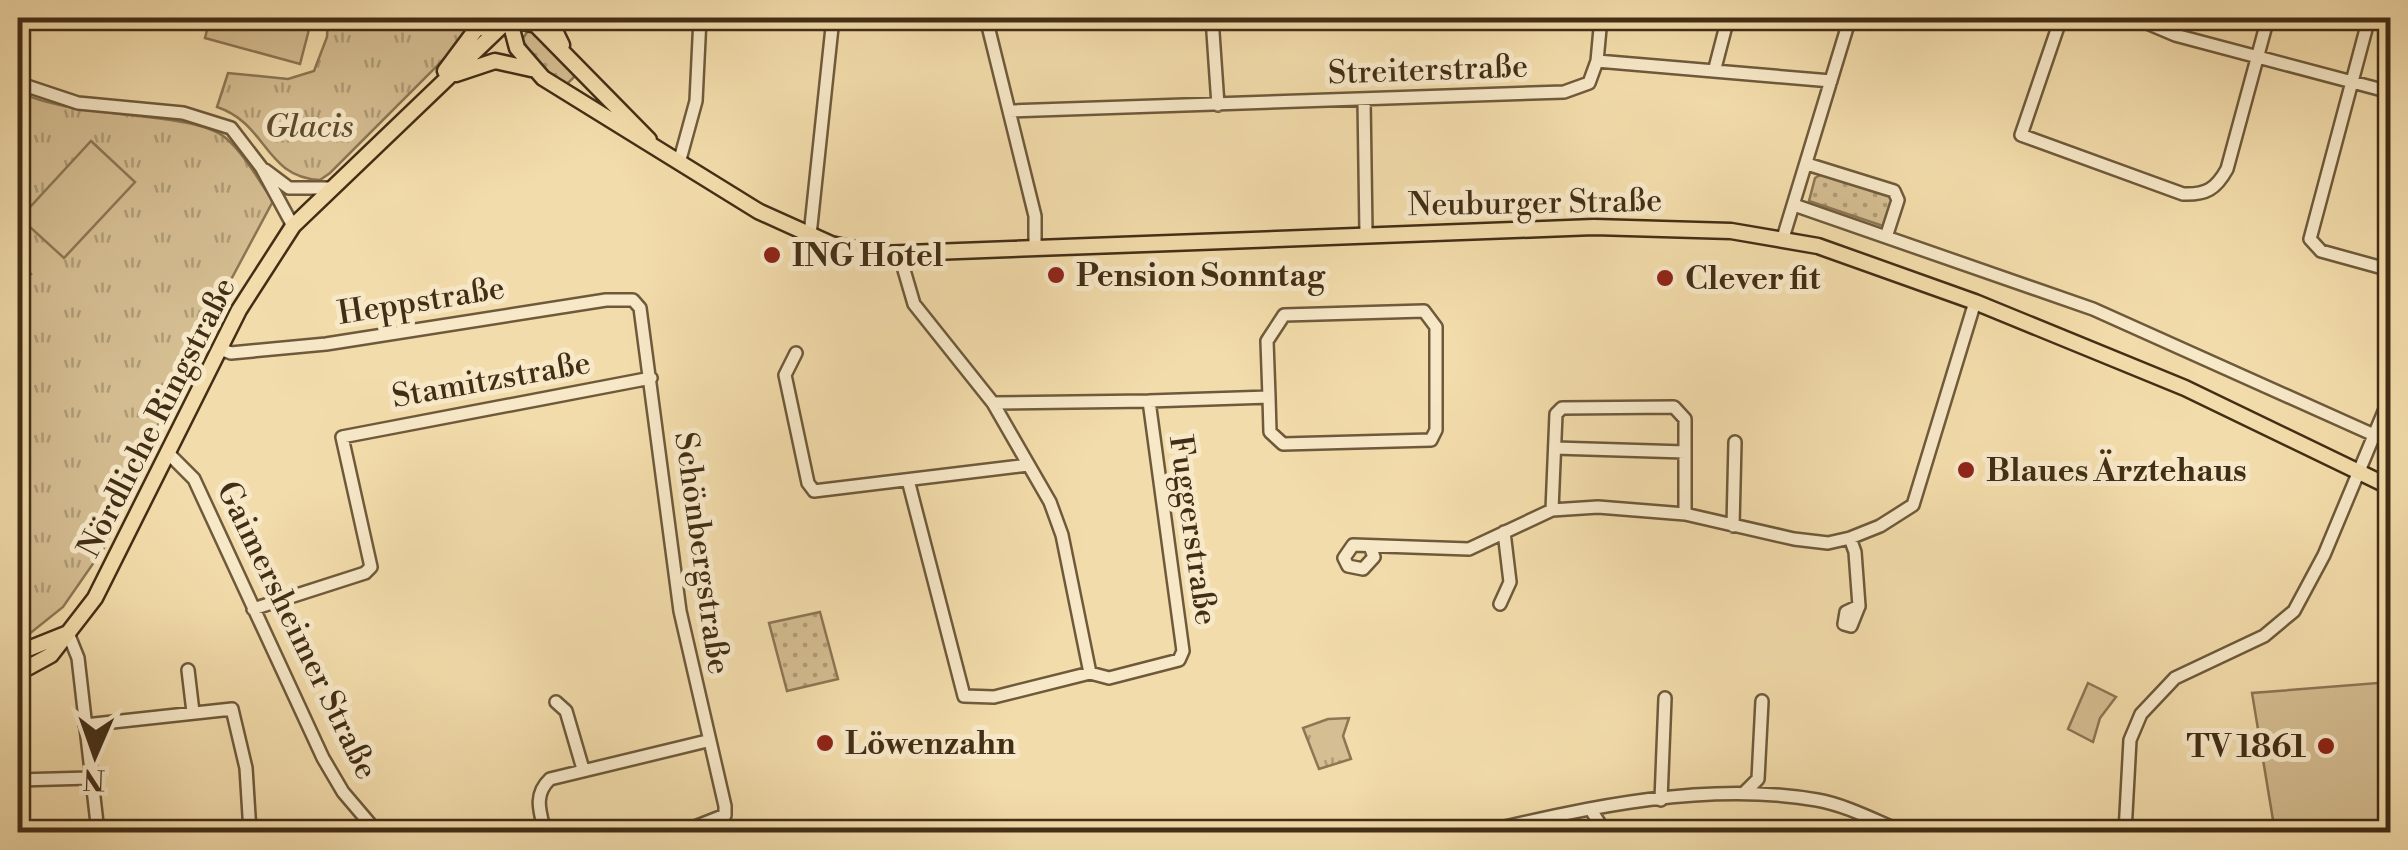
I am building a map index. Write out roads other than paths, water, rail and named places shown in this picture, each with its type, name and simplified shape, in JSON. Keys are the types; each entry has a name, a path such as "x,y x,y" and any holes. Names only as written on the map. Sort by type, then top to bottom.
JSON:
{"main road":[{"name":"Neuburger Straße","path":"656,148 564,50 528,21 509,18 517,48 534,70 574,98 758,211 854,250 898,253 1366,232 1638,227 1783,238 1974,302 2185,388 2390,487"},
{"path":"426,96 481,23 509,18"},
{"path":"426,96 509,18"},
{"name":"Neuburger Straße","path":"549,18 564,50"},
{"name":"Neuburger Straße","path":"451,76 494,61 534,70"},
{"name":"Nördliche Ringstraße","path":"18,673 51,655 104,583 258,275 293,226 426,96"},
{"path":"18,653 68,632"}],"street":[{"path":"678,163 696,101 700,18"},
{"path":"810,235 833,18"},
{"path":"986,18 1035,216 1034,246"},
{"path":"1212,18 1218,104"},
{"path":"1601,18 1597,62 1714,68 1831,81"},
{"path":"1714,68 1728,18"},
{"path":"1783,238 1850,18"},
{"path":"2061,18 2021,135 2183,194 2202,195 2219,184 2227,168 2268,18"},
{"path":"2135,18 2176,35 2390,92"},
{"path":"2370,18 2310,238 2321,251 2390,270"},
{"name":"Streiterstraße","path":"1009,110 1564,92 1589,83 1597,62"},
{"path":"18,80 38,92 78,104 209,119 231,128 262,168 293,226"},
{"path":"574,98 576,84 592,80"},
{"path":"1364,100 1366,232"},
{"path":"1806,164 1894,191 1898,200 1887,234"},
{"path":"262,168 289,188 330,188"},
{"path":"1794,204 2093,310 2374,436"},
{"path":"898,253 914,304 993,403 1062,535 1090,673"},
{"name":"Heppstraße","path":"220,349 231,353 262,352 473,318 632,300"},
{"name":"Schönbergstraße","path":"632,300 644,316 680,611 726,814 682,832"},
{"path":"1372,549 1470,549 1552,510 1614,508 1685,514 1828,543 1880,526 1914,504 1974,302"},
{"path":"1424,311 1436,327 1436,430 1430,440 1282,444 1270,432 1268,397 1267,341 1284,315 1424,311"},
{"path":"796,353 785,375 808,482 814,491 1028,465"},
{"name":"Stamitzstraße","path":"252,609 365,574 371,567 342,437 651,378"},
{"path":"1149,401 1268,397"},
{"path":"2125,832 2130,740 2140,714 2175,678 2264,636 2294,610 2312,580 2390,397"},
{"name":"Fuggerstraße","path":"908,480 964,696 994,696 1090,673 1109,678 1168,666 1179,660 1183,651 1149,401 993,403"},
{"path":"1552,510 1556,414 1570,405 1674,407 1685,419 1685,514"},
{"path":"1733,526 1734,442"},
{"path":"1555,448 1685,452"},
{"name":"Gaimersheimer Straße","path":"168,454 194,480 324,758 376,832"},
{"path":"1500,604 1510,582 1504,532"},
{"path":"1850,538 1856,552 1859,606"},
{"path":"68,632 78,658 98,832"},
{"path":"188,670 193,712"},
{"path":"1661,800 1666,698"},
{"path":"1744,792 1758,779 1762,701"},
{"path":"556,702 566,711 583,770"},
{"path":"85,725 232,709 246,768 250,832"},
{"path":"545,832 538,803 540,788 550,778 707,741"},
{"path":"18,780 90,778"},
{"path":"1483,832 1591,810 1744,792 1820,800 1903,832"},
{"path":"1591,810 1605,832"}],"place":[{"name":"ING Hotel","path":"772,255"},
{"name":"Pension Sonntag","path":"1056,275"},
{"name":"Clever fit","path":"1665,278"},
{"name":"Blaues Ärztehaus","path":"1966,470"},
{"name":"Löwenzahn","path":"825,743"},
{"name":"TV 1861","path":"2326,746"}],"park label":[{"name":"Glacis","path":"309,126"}]}
